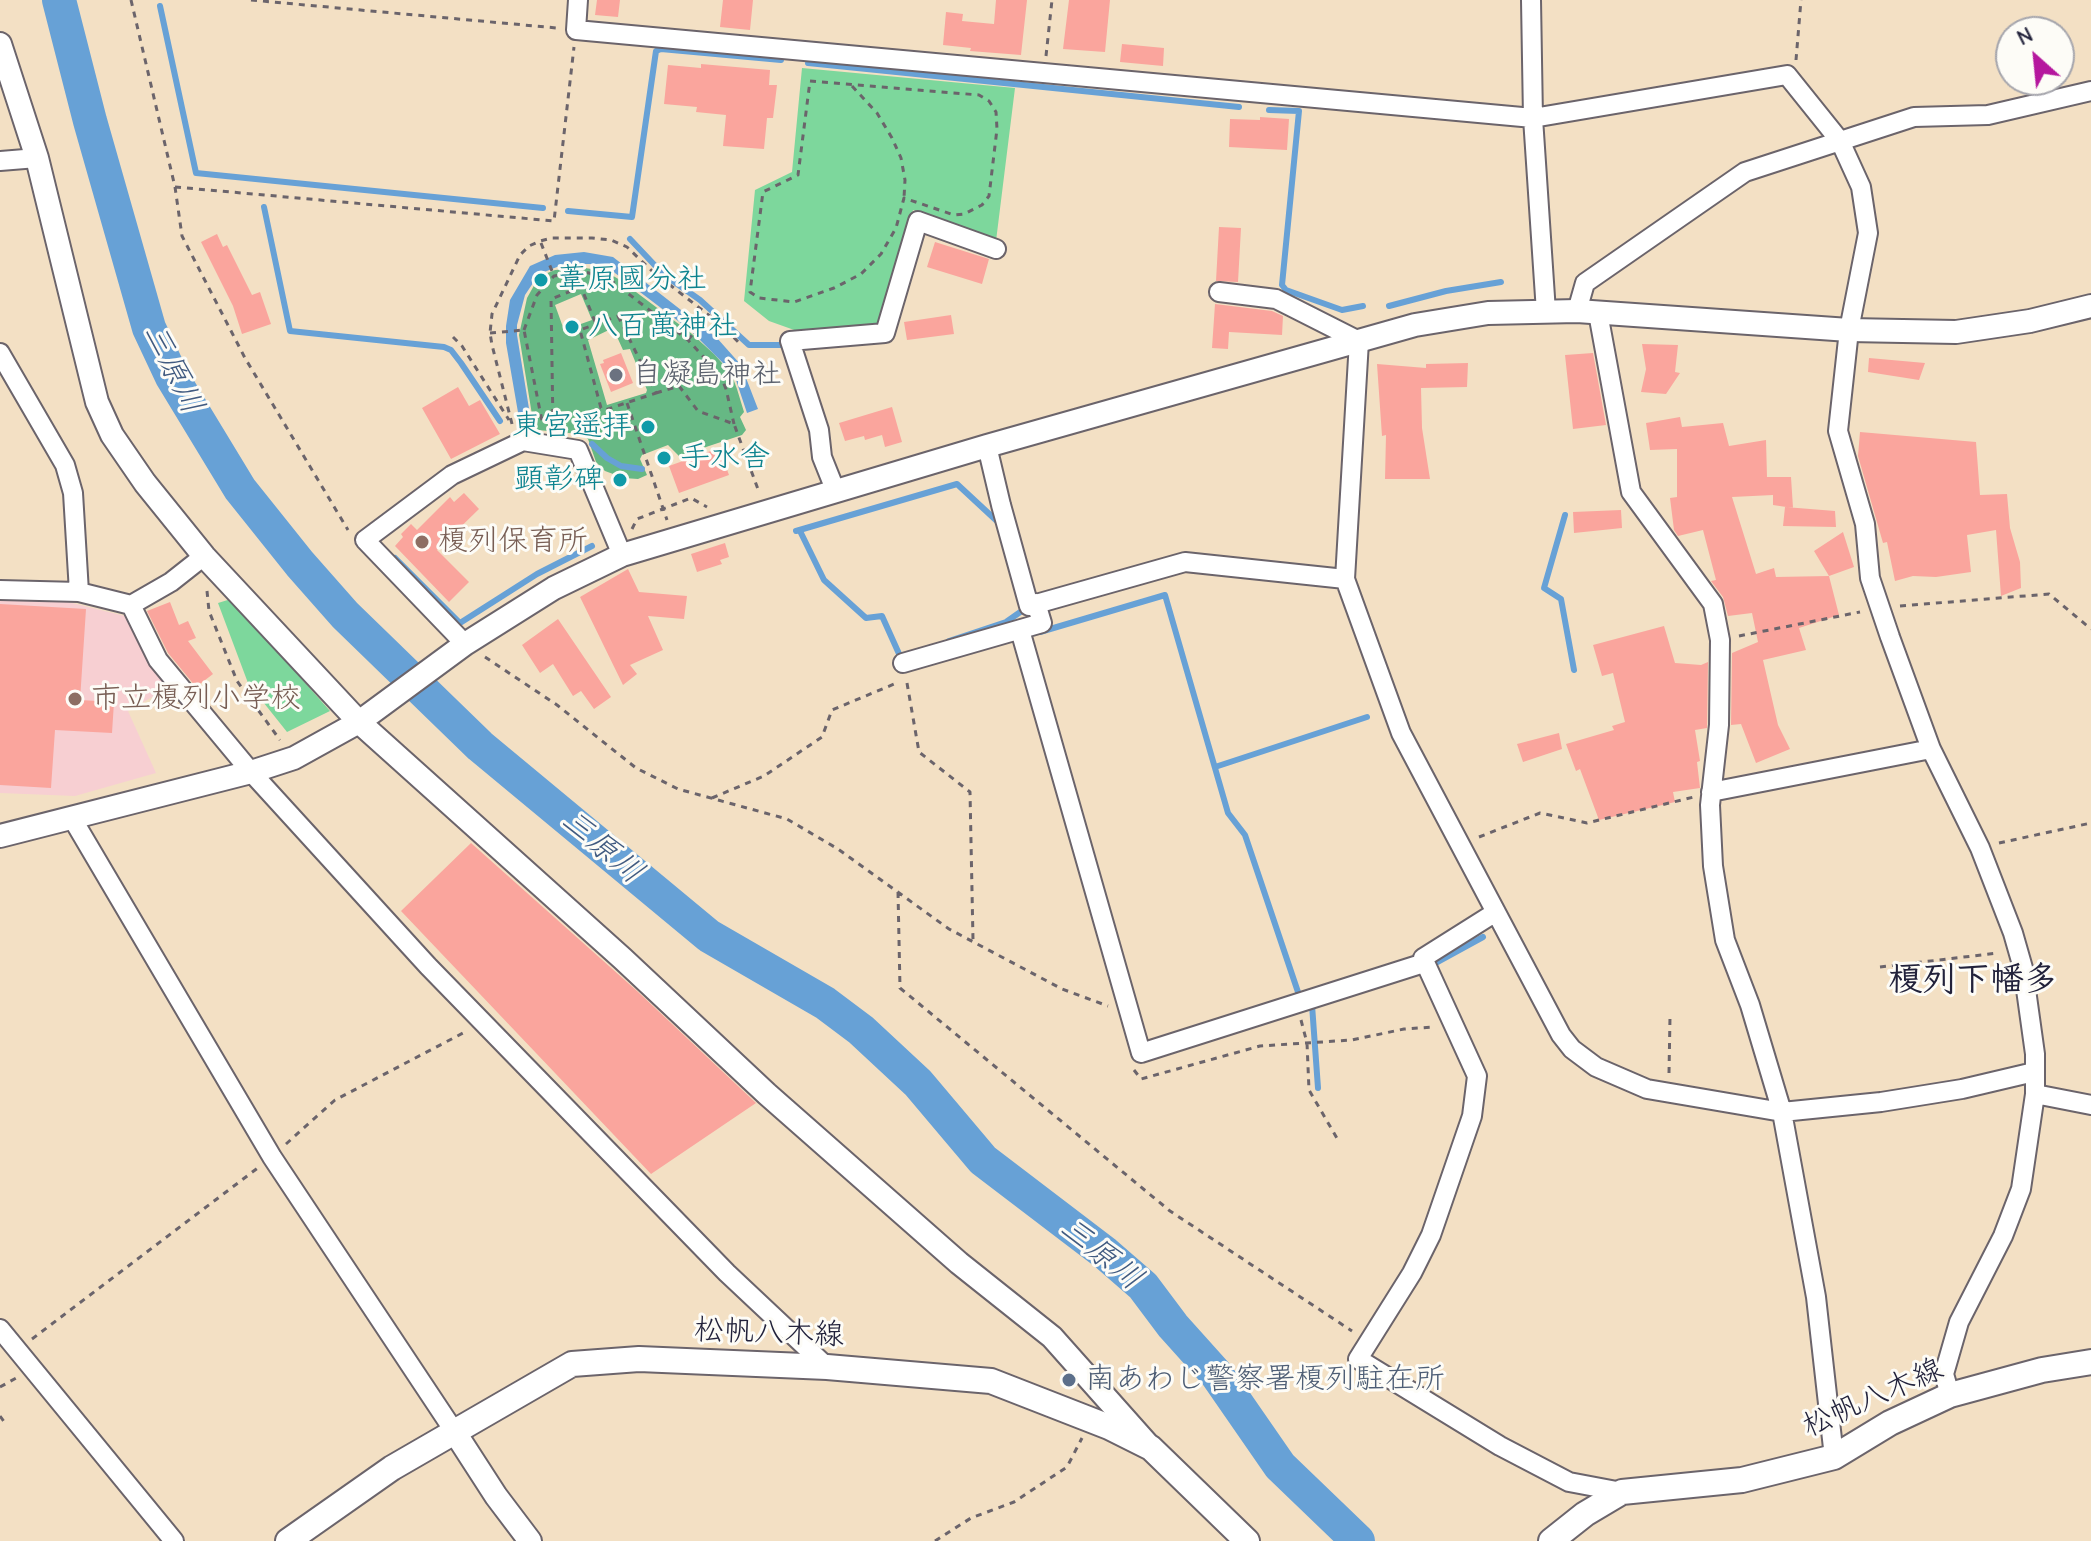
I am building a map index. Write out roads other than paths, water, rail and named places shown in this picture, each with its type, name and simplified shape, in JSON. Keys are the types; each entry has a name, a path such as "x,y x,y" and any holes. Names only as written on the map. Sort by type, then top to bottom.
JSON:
{"main road":[{"name":"松帆八木線","path":"288,1541 392,1468 572,1364 639,1359 827,1367 991,1381 1091,1420 1151,1448 1247,1541"},
{"name":"松帆八木線","path":"1551,1541 1585,1514 1622,1492 1742,1480 1834,1457 1890,1423 1950,1395 2042,1370 2091,1362"}],"street":[{"path":"578,0 576,30 1533,118 1787,75 1840,141 1861,187 1868,233 1849,330 1838,431 1865,524 1870,578 1880,608 1931,749 1980,848 2018,951 2035,1054 2035,1094 2021,1189 2003,1236 1959,1322 1944,1374 1950,1395"},
{"path":"1531,0 1533,118 1546,312"},
{"path":"0,44 37,158 97,402 112,435 137,471 204,556 359,722 623,959 767,1094 959,1263 1052,1337 1151,1448"},
{"path":"1834,1457 1816,1297 1782,1112 1750,1005 1725,940 1713,866 1711,792 1719,725 1720,640 1713,604 1631,492 1588,312 1585,283 1745,172 1914,117 1988,115 2091,91"},
{"path":"0,161 37,158"},
{"path":"836,492 822,457 819,430 790,341 885,333 918,221 996,249"},
{"path":"1219,292 1276,299 1359,341"},
{"path":"0,836 251,772 294,758 359,722 460,648 554,588 622,555 987,446 1415,325 1488,313 1588,312 1849,330 1956,332 2030,321 2091,306"},
{"path":"1359,341 1345,579 1401,733 1561,1035 1572,1049 1596,1067 1647,1089 1782,1112 1881,1102 1962,1089 2034,1072"},
{"path":"0,353 65,465 73,493 79,592"},
{"path":"460,648 365,540 452,475 523,441 578,450 622,555"},
{"path":"987,446 1029,606 1185,562 1345,579"},
{"path":"0,590 79,592 131,605 171,582 204,556"},
{"path":"903,663 1042,623 1036,603"},
{"path":"131,605 158,660 251,772 482,1023 727,1273 827,1367"},
{"path":"1020,630 1141,1053 1424,963"},
{"path":"1711,792 1931,749"},
{"path":"72,818 272,1157 496,1496 530,1541"},
{"path":"1496,912 1423,958 1477,1076 1472,1116 1431,1235 1412,1273 1358,1359 1500,1446 1569,1482 1622,1492"},
{"path":"2035,1094 2091,1105"},
{"path":"0,1329 174,1541"}],"water":[{"path":"584,252 613,257 717,338 741,365 758,409 747,413 734,374 690,330 611,270 591,264 577,264 539,274 525,295 517,335 532,427 520,424 506,343 510,300 530,266 555,255"}],"waterway":[{"name":"三原川","path":"59,0 149,328 172,377 240,489 300,564 345,615 480,746 709,936 825,1003 861,1030 918,1083 983,1160 1105,1253 1143,1286 1173,1326 1217,1375 1280,1466 1358,1541"},
{"path":"160,6 196,173 543,208"},
{"path":"568,211 632,217 656,51 781,60"},
{"path":"808,63 1239,107"},
{"path":"1269,110 1299,111 1282,285 1286,290 1342,310 1363,306"},
{"path":"264,207 290,331 444,347 451,350 461,363 500,421"},
{"path":"630,239 663,274 700,300 749,345 781,345"},
{"path":"1389,306 1446,291 1501,282"},
{"path":"592,444 621,466 642,469"},
{"path":"796,531 957,484 999,523"},
{"path":"1565,515 1544,588 1561,599 1574,670"},
{"path":"800,531 824,580 866,618 882,616 900,656 904,655"},
{"path":"395,558 460,623 537,574 592,546"},
{"path":"1040,632 1165,595 1228,813 1245,835 1300,998"},
{"path":"949,641 1006,622 1026,608"},
{"path":"1215,767 1367,717"},
{"path":"1430,966 1483,937"},
{"path":"1312,1005 1318,1088"}],"place":[{"name":"葦原國分社","path":"541,280"},
{"name":"八百萬神社","path":"572,327"},
{"name":"自凝島神社","path":"616,375"},
{"name":"東宮遥拝","path":"648,427"},
{"name":"手水舎","path":"664,458"},
{"name":"顕彰碑","path":"620,480"},
{"name":"榎列保育所","path":"422,542"},
{"name":"市立榎列小学校","path":"75,699"},
{"name":"南あわじ警察署榎列駐在所","path":"1069,1380"}],"district":[{"name":"榎列下幡多","path":"1973,980"}]}
